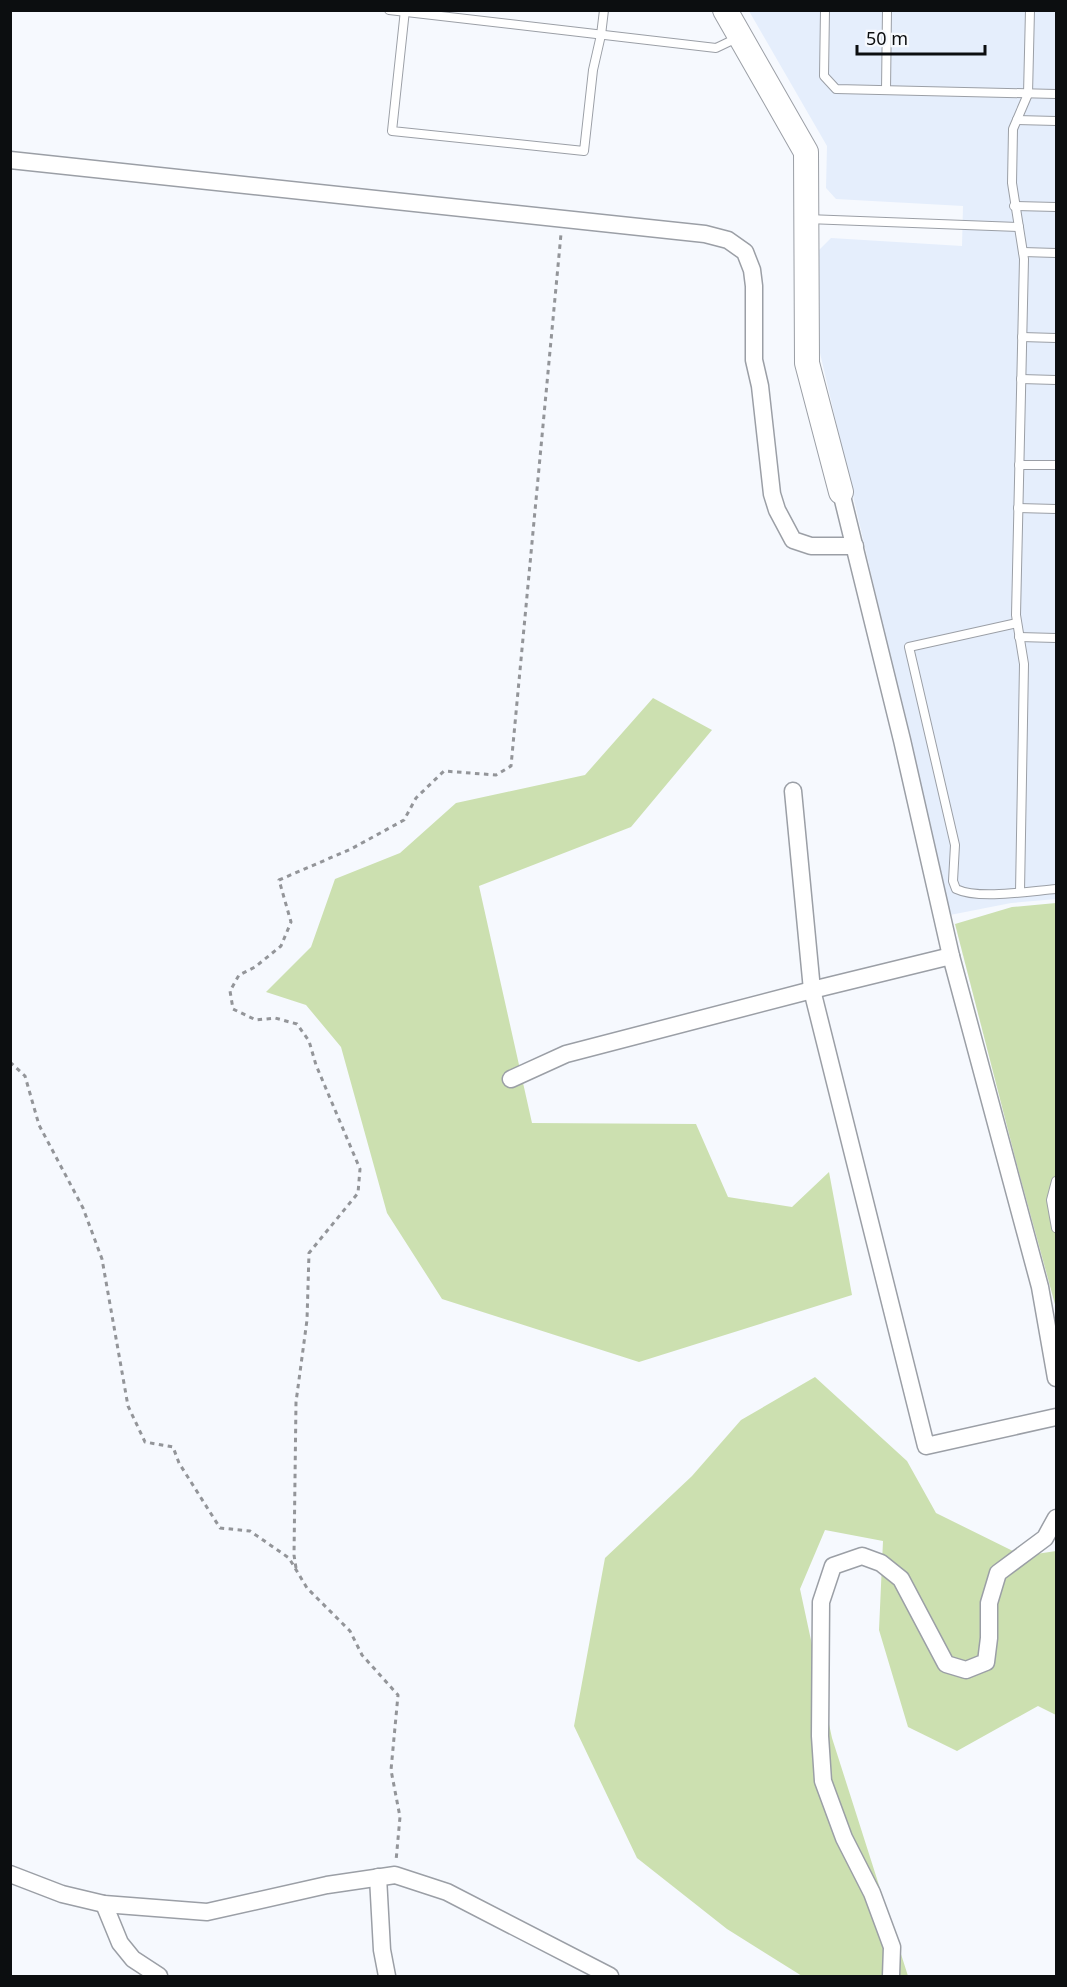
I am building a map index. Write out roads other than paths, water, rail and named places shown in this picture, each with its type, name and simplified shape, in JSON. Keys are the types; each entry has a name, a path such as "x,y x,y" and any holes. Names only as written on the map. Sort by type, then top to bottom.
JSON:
{"street":[{"path":"725,10 806,152 807,363 855,546 951,956 1040,1287 1056,1367"},
{"path":"10,160 705,234 728,240 745,252 752,270 754,360 760,386 772,494 777,510 793,540 811,546 855,546"},
{"path":"793,791 812,990 926,1446 1056,1417"},
{"path":"511,1079 566,1054 951,956"},
{"path":"891,1977 892,1947 872,1893 844,1838 823,1781 820,1736 821,1602 833,1566 862,1556 880,1563 901,1580 946,1664 966,1670 986,1662 989,1603 998,1573 1046,1538 1056,1518"},
{"path":"10,1874 62,1894 104,1904 207,1912 327,1885 386,1876 447,1892 610,1977"},
{"path":"386,1876 382,1950 387,1977"},
{"path":"104,1904 120,1943 133,1959 159,1977"}],"lane":[{"path":"389,10 716,48 741,37"},
{"path":"405,11 392,131 584,151 592,70 601,35 604,10"},
{"path":"825,10 824,76 836,89 1056,94"},
{"path":"886,90 887,10"},
{"path":"1020,892 1024,664 1016,615 1023,252 1012,183 1013,129 1028,93 1030,10"},
{"path":"1017,120 1056,121"},
{"path":"1015,206 1056,207"},
{"path":"807,219 1019,226"},
{"path":"1023,252 1056,253"},
{"path":"1022,338 1056,338"},
{"path":"1021,380 1056,380"},
{"path":"1019,465 1056,465"},
{"path":"1018,508 1056,509"},
{"path":"1017,623 909,647 955,845 953,881 956,889 964,893 1056,889"},
{"path":"1019,637 1056,638"},
{"path":"1056,1181 1051,1200 1056,1228"}]}
